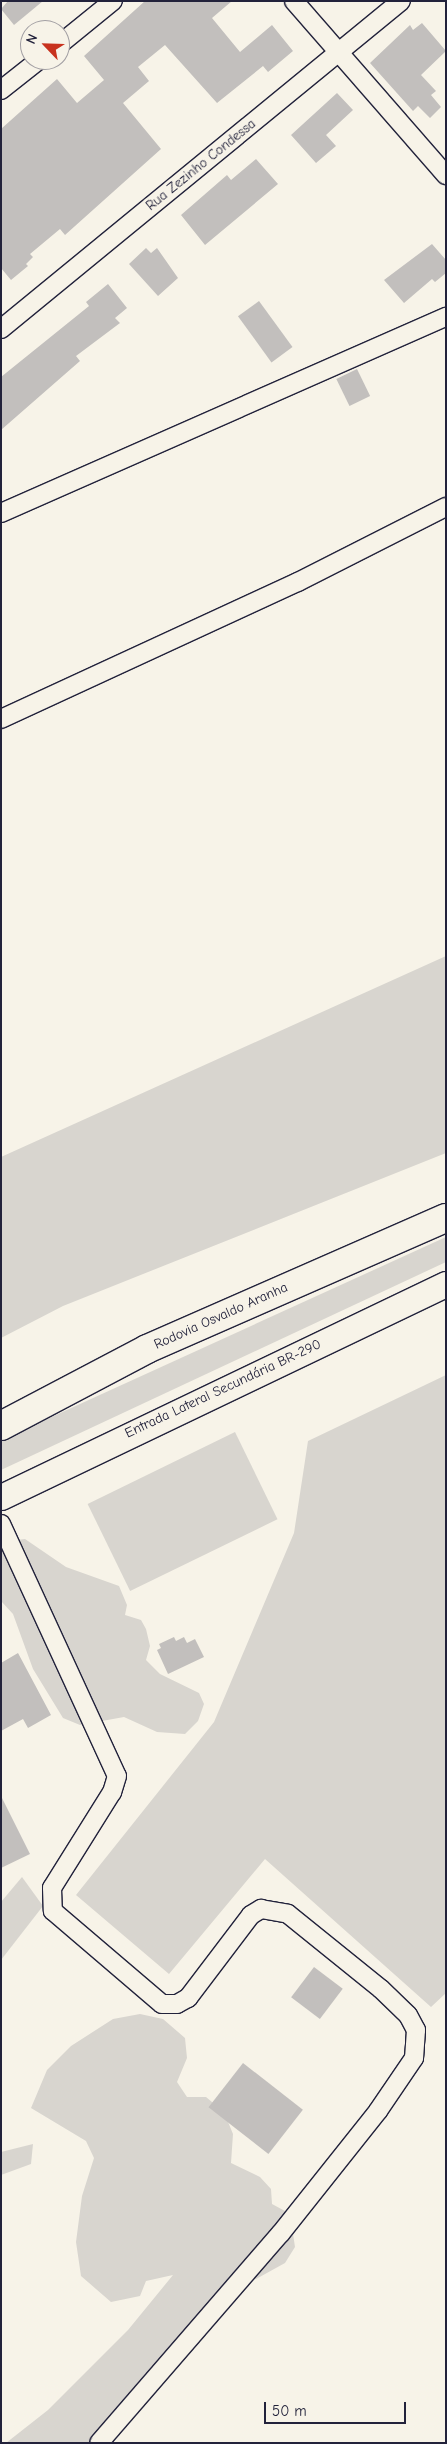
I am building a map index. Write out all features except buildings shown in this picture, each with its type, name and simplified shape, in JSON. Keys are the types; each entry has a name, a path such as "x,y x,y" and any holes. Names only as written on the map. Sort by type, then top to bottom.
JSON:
{"highway":[{"name":"Rodovia Osvaldo Aranha","path":"1,1426 147,1349 446,1218"}],"main road":[{"name":"Entrada Lateral Secundária BR-290","path":"1,1497 446,1284"}],"street":[{"path":"70,36 113,1"},
{"path":"294,1 446,175"},
{"name":"Rua Zezinho Condessa","path":"1,329 400,1"},
{"path":"1,90 26,70"},
{"path":"1,513 446,317"},
{"path":"1,719 298,582 446,507"},
{"path":"1,1524 116,1776 112,1792 52,1888 53,1911 162,2004 177,2004 188,1998 251,1915 261,1909 288,1914 381,1989 408,2014 416,2030 414,2058 378,2111 280,2234 99,2443"}],"shaded area":[{"path":"446,956 446,1153 63,1306 1,1338 1,1157"},
{"path":"446,1237 446,1262 1,1470 1,1440"},
{"path":"446,1375 446,1993 431,2007 265,1859 169,1974 76,1895 214,1722 294,1533 308,1441"},
{"path":"235,1432 278,1519 130,1591 88,1504"},
{"path":"25,1539 66,1567 119,1586 127,1605 125,1615 141,1620 146,1629 150,1646 146,1660 160,1674 199,1693 204,1704 198,1721 185,1734 157,1732 124,1717 80,1725 63,1718 33,1669 13,1614 1,1601 1,1542"},
{"path":"22,1877 43,1906 1,1960 1,1902"},
{"path":"140,2014 163,2019 185,2038 187,2058 177,2082 187,2097 206,2097 224,2112 233,2134 231,2163 260,2177 271,2189 272,2204 285,2211 292,2227 295,2247 285,2263 256,2279 241,2280 92,2443 6,2443 48,2410 128,2330 173,2275 146,2281 140,2296 111,2302 81,2276 76,2242 82,2196 94,2158 86,2141 31,2108 47,2070 71,2046 113,2019"},
{"path":"33,2144 31,2164 1,2175 1,2152"}]}
